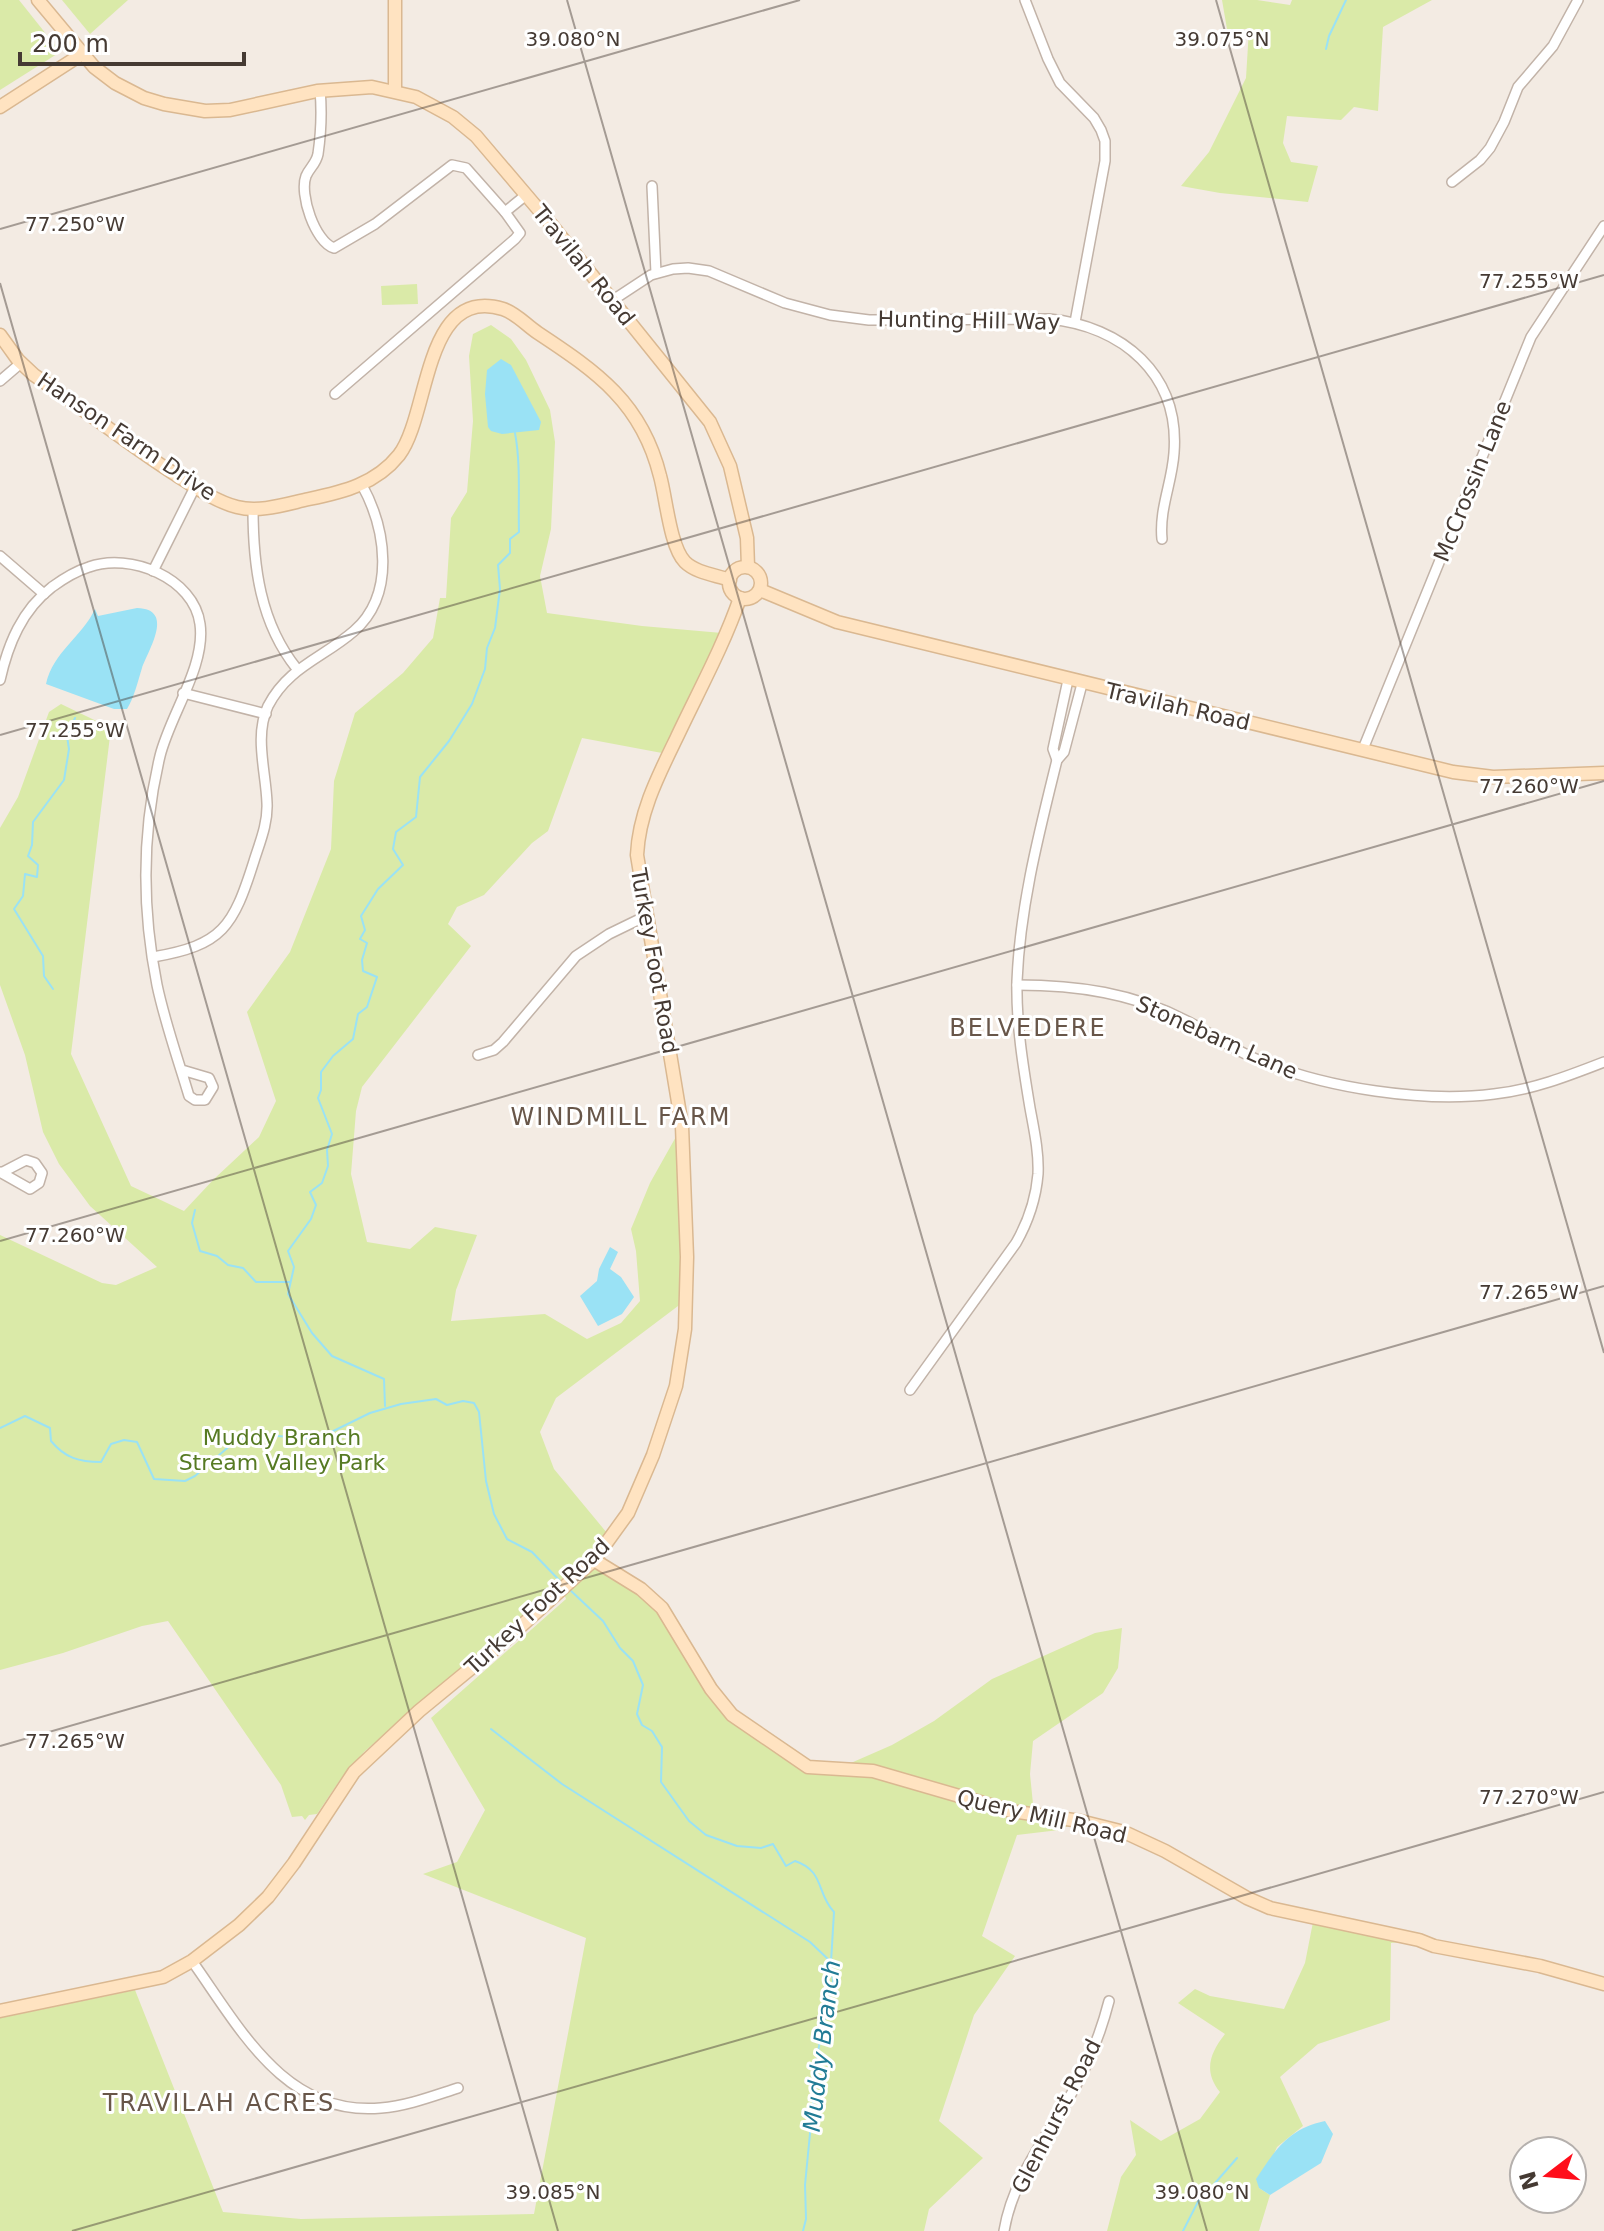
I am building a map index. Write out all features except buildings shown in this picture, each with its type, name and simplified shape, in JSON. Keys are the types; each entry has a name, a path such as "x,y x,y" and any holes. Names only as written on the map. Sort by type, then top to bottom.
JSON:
{"street":[{"name":"Travilah Road","path":"38,0 82,54 115,83 144,98 190,110 230,110 320,90 372,87 416,97 453,117 476,136 693,398 720,441 730,466 747,538 748,567"},
{"path":"395,0 395,91"},
{"path":"1025,0 1060,83 1094,118 1105,141 1105,161 1075,322"},
{"path":"1452,182 1490,148 1518,87 1553,46 1578,0"},
{"path":"0,107 82,54"},
{"path":"320,90 317,158 305,177 305,195 320,240 327,246 334,248 374,225 452,165 466,168 520,233 335,394"},
{"path":"652,186 656,273"},
{"path":"505,212 526,195"},
{"name":"McCrossin Lane","path":"1363,749 1531,337 1604,226"},
{"name":"Hunting Hill Way","path":"613,300 656,273 673,269 709,271 785,303 830,315 869,320 1049,319 1075,322 1101,330 1130,349 1154,375 1171,413 1174,454 1161,521 1162,539"},
{"name":"Hanson Farm Drive","path":"0,335 21,363 121,438 195,487 234,506 253,508 340,493 362,485 391,464 404,447 422,400 435,348 449,323 459,315 476,309 502,309 582,363 606,382 631,409 653,451 680,556 693,568 730,580"},
{"path":"0,381 21,363"},
{"path":"153,957 202,945 221,932 238,904 268,819 262,752 267,707 297,669 354,631 370,614 380,586 384,558 380,528 362,485"},
{"path":"153,571 195,487"},
{"path":"253,508 253,550 263,605 279,645 297,669"},
{"path":"2,561 44,594"},
{"path":"0,680 14,632 44,594 61,581 91,566 114,564 153,571 180,586 194,602 200,624 200,652 160,757 149,823 146,876 158,987 182,1070"},
{"path":"748,567 760,575 760,590 751,598 740,598 731,590 730,580 734,571 748,567"},
{"name":"Travilah Road","path":"760,590 837,622 1453,772 1493,777 1604,773"},
{"name":"Turkey Foot Road","path":"0,2011 163,1977 192,1961 239,1925 268,1897 354,1772 375,1750 594,1560 628,1513 653,1455 676,1386 685,1329 687,1257 684,1139 637,855 642,816 668,754 728,632 740,598"},
{"path":"1057,760 1053,749 1068,680"},
{"path":"910,1390 1016,1243 1025,1228 1035,1195 1038,1155 1022,1057 1017,985 1020,934 1031,869 1057,760 1064,752 1082,684"},
{"path":"183,693 266,714"},
{"path":"478,1055 494,1050 503,1042 576,956 609,934 646,916"},
{"name":"Stonebarn Lane","path":"1017,985 1082,988 1116,994 1166,1011 1262,1062 1328,1082 1413,1095 1496,1094 1551,1082 1604,1062"},
{"name":"Query Mill Road","path":"594,1560 641,1589 662,1608 711,1689 732,1715 808,1767 873,1771 1011,1811 1080,1821 1124,1832 1270,1908 1419,1940 1434,1946 1540,1966 1604,1984"},
{"path":"192,1961 258,2052 277,2072 306,2094 344,2107 379,2109 400,2106 458,2088"},
{"name":"Glenhurst Road","path":"1004,2231 1018,2185 1034,2152 1079,2079 1109,2001"}],"green space":[{"path":"0,0 19,0 58,49 57,54 0,90"},
{"path":"62,0 128,0 90,34"},
{"path":"1222,0 1257,0 1290,5 1292,0 1432,0 1383,27 1378,111 1354,107 1341,120 1287,116 1283,143 1291,162 1318,166 1308,202 1181,186 1209,152 1246,78 1249,29 1227,29"},
{"path":"417,284 418,304 382,305 381,286"},
{"name":"Muddy Branch Stream Valley Park","path":"491,325 511,339 526,360 550,410 555,442 551,529 540,576 547,613 722,633 662,753 582,738 548,831 532,843 484,895 457,907 448,924 471,946 362,1087 356,1111 351,1174 367,1242 410,1249 435,1227 477,1235 456,1290 451,1321 545,1314 587,1339 621,1323 640,1301 631,1229 650,1183 682,1126 686,1300 556,1398 540,1432 554,1469 607,1533 588,1555 510,1627 365,1751 317,1814 309,1815 305,1820 302,1816 292,1817 281,1785 168,1621 142,1626 63,1653 0,1670 0,1235 102,1283 116,1285 157,1267 90,1206 59,1164 43,1132 25,1055 0,985 0,828 18,797 49,712 61,704 111,728 71,1054 131,1186 184,1211 259,1137 276,1101 247,1012 290,952 331,849 334,781 355,713 403,673 433,638 440,598 446,598 451,518 467,492 473,421 469,356 473,334"},
{"path":"593,1569 638,1593 657,1611 730,1719 828,1773 892,1745 934,1721 992,1679 1095,1633 1122,1628 1118,1668 1103,1693 1033,1741 1030,1774 1034,1814 1080,1821 1059,1830 1017,1835 982,1936 1015,1956 974,2015 939,2121 983,2158 929,2209 924,2231 0,2231 0,2018 135,1990 223,2212 301,2219 534,2214 586,1938 423,1874 457,1862 485,1810 431,1718 566,1599 564,1594"},
{"path":"1314,1917 1419,1940 1391,1943 1390,2020 1318,2044 1280,2077 1303,2126 1277,2147 1259,2188 1270,2195 1259,2231 1107,2231 1121,2177 1136,2155 1130,2120 1161,2141 1200,2119 1220,2092 1212,2077 1210,2062 1225,2034 1178,2003 1195,1989 1210,1996 1284,2009 1305,1963"}],"water":[{"path":"501,359 511,365 541,422 539,430 502,434 488,427 485,394 487,370"},
{"path":"137,608 148,610 155,615 157,622 154,641 127,709 114,709 46,684 55,663 95,609 98,616"},
{"path":"610,1247 618,1252 610,1269 621,1277 634,1297 622,1314 598,1326 580,1296 597,1281 599,1269"},
{"path":"1325,2121 1333,2134 1321,2163 1270,2195 1259,2188 1256,2179 1284,2142 1301,2129"}],"waterway":[{"path":"1326,49 1346,0"},
{"path":"385,1406 384,1379 332,1356 312,1333 288,1294 294,1267 288,1251 311,1219 316,1205 310,1192 322,1183 328,1166 327,1150 332,1134 318,1098 321,1072 333,1056 353,1039 358,1014 367,1007 377,977 363,971 362,960 367,943 360,939 365,930 361,916 378,889 403,865 393,849 396,832 416,817 420,777 449,741 472,704 485,669 500,589 498,565 510,553 510,539 519,532 519,470 515,433"},
{"path":"53,989 44,976 43,956 14,909 23,896 25,874 37,877 38,865 28,856 33,822 64,780 69,749 67,736 75,718"},
{"path":"195,1210 192,1223 200,1251 217,1256 228,1265 243,1268 256,1282 290,1282"},
{"name":"Muddy Branch","path":"0,1428 25,1416 50,1428 51,1441 62,1451 86,1461 101,1462 111,1444 124,1440 137,1442 154,1479 185,1481 233,1443 251,1434 317,1439 370,1413 401,1404 436,1399 447,1405 463,1401 474,1403 479,1412 486,1481 494,1514 507,1539 532,1552 561,1582"},
{"name":"Muddy Branch","path":"569,1589 603,1621 620,1648 633,1661 643,1685 637,1714 642,1725 652,1731 662,1747 661,1782 689,1821 706,1835 737,1846 761,1848 773,1844 786,1866 795,1861 811,1871 834,1912 833,1982 818,2051 803,2231"},
{"path":"491,1729 562,1784 810,1942 830,1961"},
{"path":"1183,2231 1203,2192 1209,2190 1237,2158"}],"district":[{"name":"BELVEDERE","path":"1028,1028"},
{"name":"WINDMILL FARM","path":"621,1117"},
{"name":"TRAVILAH ACRES","path":"219,2103"}]}
